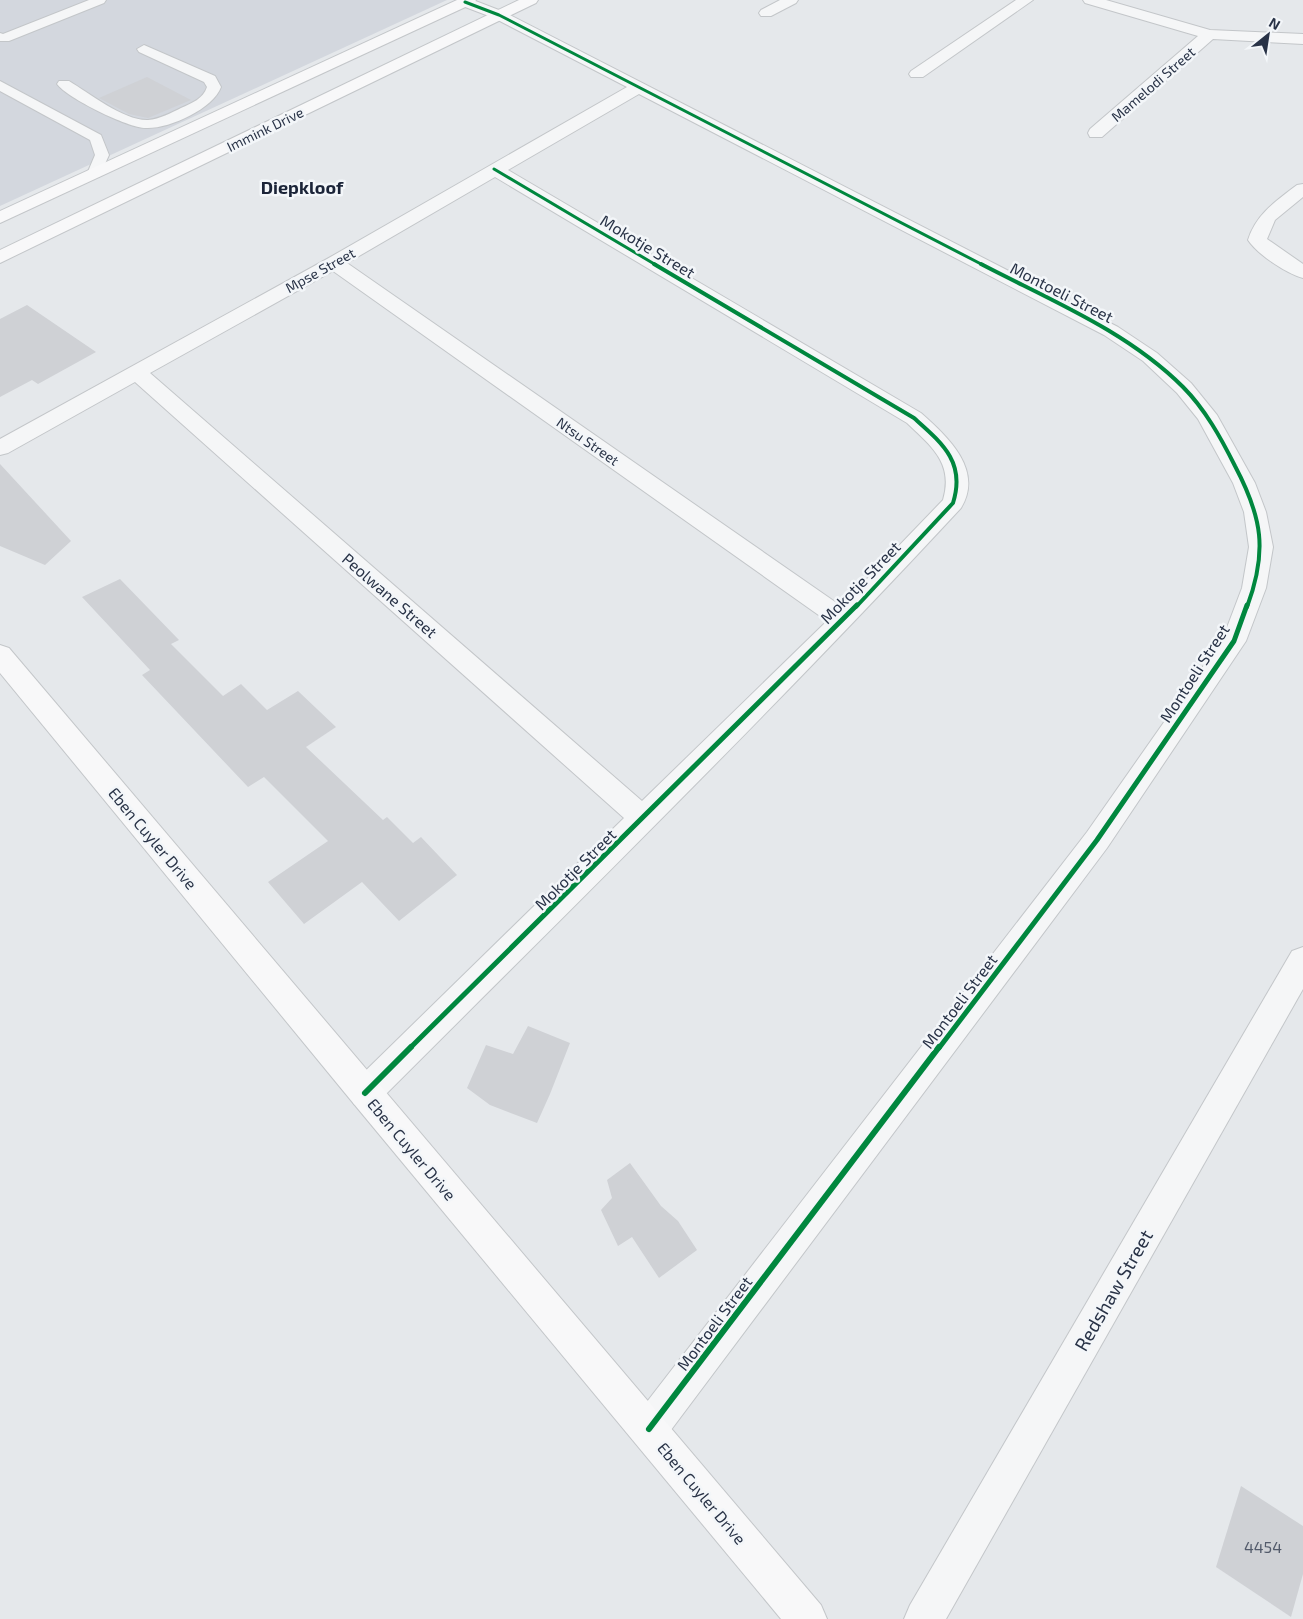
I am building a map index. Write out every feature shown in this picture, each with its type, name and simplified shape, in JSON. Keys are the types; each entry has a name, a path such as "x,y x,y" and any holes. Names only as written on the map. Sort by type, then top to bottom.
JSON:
{"main road":[{"name":"Immink Drive","path":"0,257 530,0"},
{"name":"Immink Drive","path":"0,218 465,1"},
{"name":"Eben Cuyler Drive","path":"0,654 365,1093 807,1619"}],"street":[{"path":"766,14 791,0"},
{"path":"917,74 1026,0"},
{"path":"1090,0 1209,34 1303,39"},
{"name":"Montoeli Street","path":"465,1 499,15 637,88 1111,331 1150,358 1184,388 1206,415 1244,483 1255,512 1261,547 1254,588 1234,641 1097,840 649,1429"},
{"name":"Mamelodi Street","path":"1096,133 1209,34"},
{"name":"Mpse Street","path":"0,448 334,263 637,88"},
{"name":"Mokotje Street","path":"365,1093 843,620 953,503 958,491 958,476 952,457 941,442 914,418 494,170"},
{"path":"1303,189 1269,216 1259,229 1257,240 1271,252 1303,272"},
{"name":"Ntsu Street","path":"334,263 843,620"},
{"name":"Peolwane Street","path":"136,372 644,819"},
{"name":"Redshaw Street","path":"924,1619 1303,961"}],"lane":[{"path":"0,37 4,38 100,0"},
{"path":"64,84 131,122 145,124 157,123 199,106 212,94 214,87 210,79 144,49"},
{"path":"0,85 96,138 102,155 94,174"}],"shaded area":[{"path":"0,0 447,0 0,206"}],"building":[{"path":"147,77 191,100 148,118 129,114 99,98"},
{"path":"27,305 96,352 38,384 32,380 0,397 0,319"},
{"path":"0,464 71,541 45,565 0,546"},
{"path":"120,579 179,640 171,644 223,696 241,684 267,710 298,691 336,727 306,747 383,820 387,817 413,843 421,837 457,875 399,921 362,882 304,924 268,882 328,841 264,777 248,787 142,675 150,670 82,597"},
{"path":"528,1026 570,1043 537,1123 490,1105 467,1088 486,1045 513,1054"},
{"path":"630,1163 661,1206 678,1221 697,1250 659,1278 632,1237 618,1246 601,1210 612,1198 607,1180"},
{"path":"1241,1486 1303,1526 1303,1574 1291,1617 1216,1567"}],"cycle path":[{"path":"465,2 499,15 1111,331 1150,357 1184,388 1206,415 1226,448 1244,483 1255,512 1261,547 1254,588 1234,641 1097,840 649,1429"},
{"path":"365,1093 843,620 953,503 957,489 958,477 955,465 949,455 942,445 914,418 494,169"}],"district":[{"name":"Diepkloof","path":"302,187"}]}
